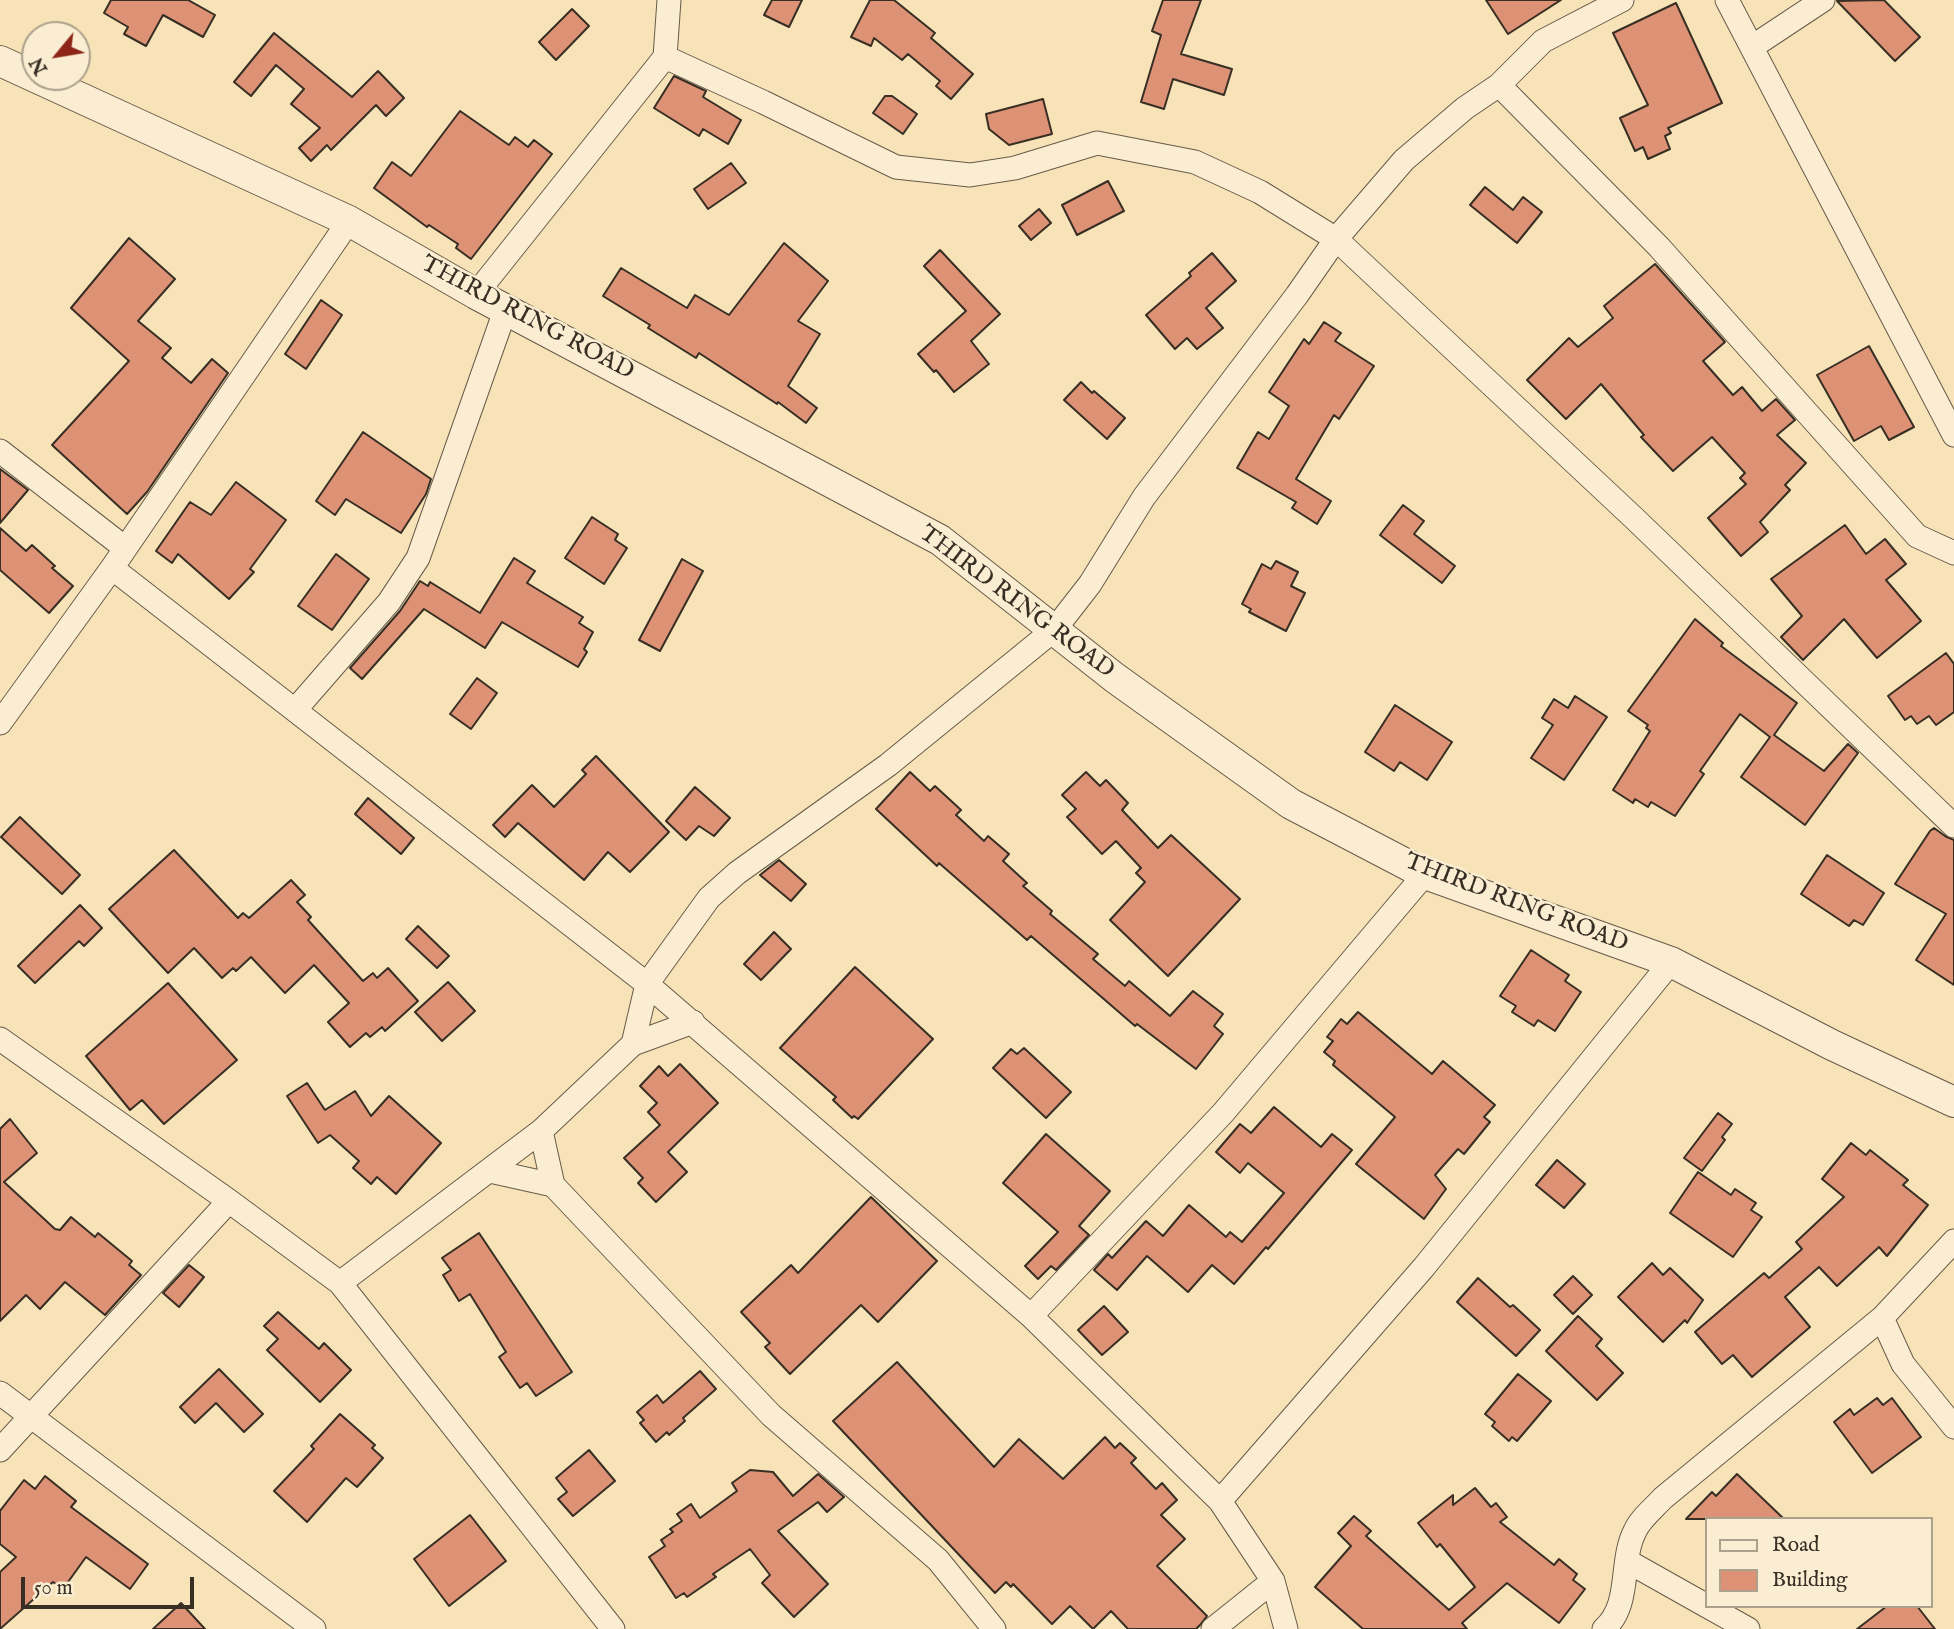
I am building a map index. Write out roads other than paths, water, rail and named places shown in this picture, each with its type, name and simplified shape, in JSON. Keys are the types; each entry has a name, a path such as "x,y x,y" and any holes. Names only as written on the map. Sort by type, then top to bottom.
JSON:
{"street":[{"path":"476,294 664,57 669,0"},
{"path":"633,1044 647,984 709,898 737,873 888,765 1055,629 1090,584 1144,497 1297,295 1336,239 1404,160 1465,108 1499,85 1544,41 1622,0"},
{"path":"1727,0 1954,435"},
{"path":"1752,47 1823,0"},
{"path":"664,57 896,167 970,175 1015,168 1097,143 1195,162 1260,192 1336,239 1635,519 1954,826"},
{"name":"THIRD RING ROAD","path":"0,61 349,221 476,294 940,540 1115,678 1291,804 1425,874 1671,962 1832,1045 1954,1102"},
{"path":"1499,85 1659,247 1917,536 1954,553"},
{"path":"0,723 112,568 349,221"},
{"path":"295,710 389,602 418,558 506,308"},
{"path":"0,451 125,548"},
{"path":"112,568 647,984 1031,1316 1220,1501 1273,1581 1286,1629"},
{"path":"1031,1316 1223,1113 1425,874"},
{"path":"1220,1501 1415,1278 1671,962"},
{"path":"340,1283 541,1131 633,1044 693,1022"},
{"path":"0,1039 340,1283 613,1629"},
{"path":"541,1131 553,1185 772,1415 938,1560 994,1629"},
{"path":"490,1171 553,1185"},
{"path":"0,1450 229,1201"},
{"path":"1604,1629 1613,1620 1620,1601 1635,1531 1663,1498 1882,1318 1954,1241"},
{"path":"1882,1318 1903,1364 1954,1427"},
{"path":"0,1393 314,1629"},
{"path":"1627,1561 1706,1605"},
{"path":"1213,1629 1273,1581"},
{"path":"1711,1608 1748,1629"}]}
